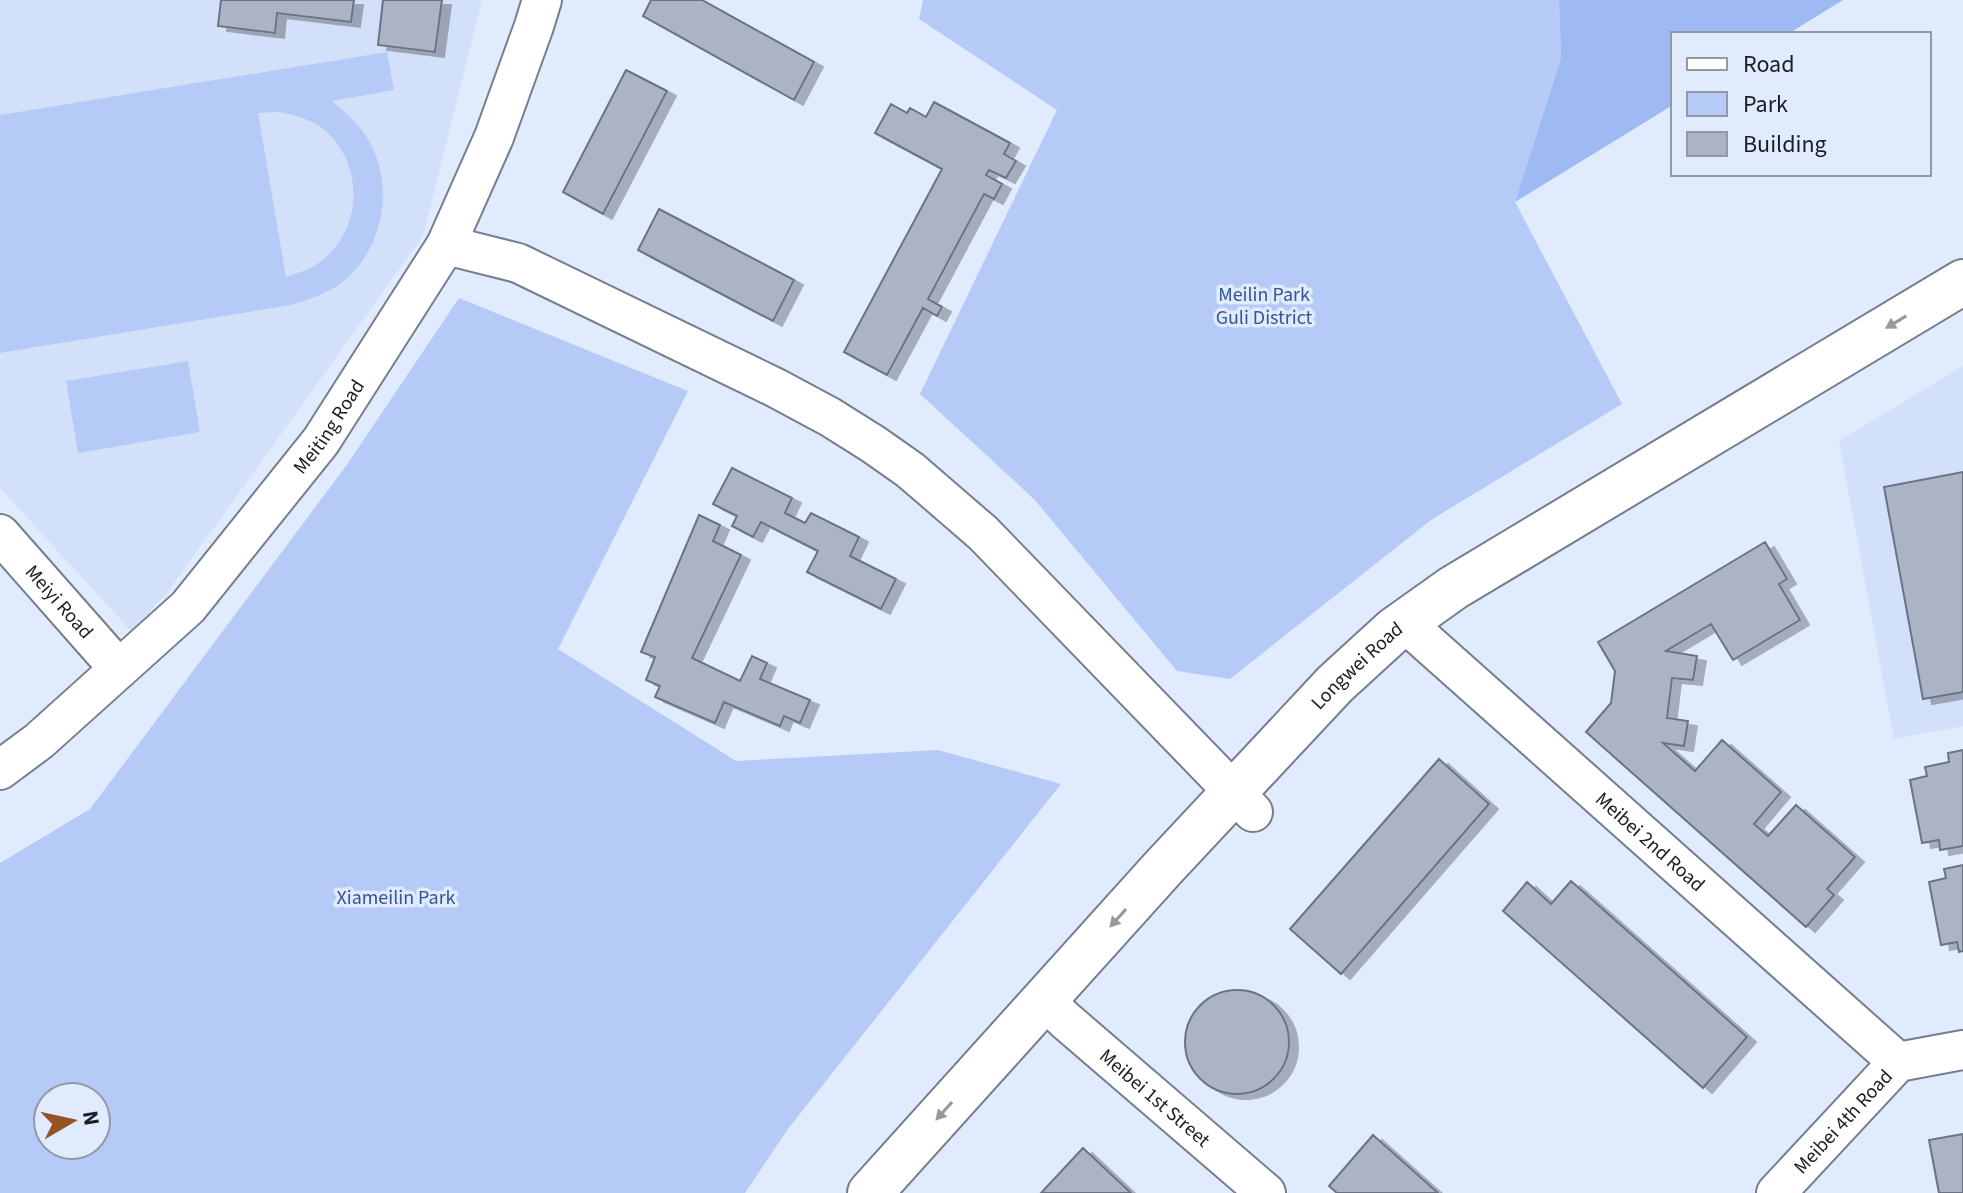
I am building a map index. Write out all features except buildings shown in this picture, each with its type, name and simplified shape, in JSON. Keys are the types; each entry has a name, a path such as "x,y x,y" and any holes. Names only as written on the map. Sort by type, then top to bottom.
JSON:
{"street":[{"name":"Meiting Road","path":"0,770 39,741 188,607 321,441 446,245 494,137 542,0"},
{"path":"446,245 518,263 764,382 873,444 910,470 983,533 1243,802"},
{"name":"Longwei Road","path":"870,1193 1054,1010 1243,802 1392,668 1415,631 1453,588 1963,282"},
{"name":"Longwei Road","path":"1415,631 1505,589 1963,316"},
{"name":"Meiyi Road","path":"0,534 119,669"},
{"name":"Meibei 2nd Road","path":"1415,631 1898,1062"},
{"name":"Longwei Road","path":"910,1193 1054,1010"},
{"name":"Meibei 1st Street","path":"1054,1010 1266,1193"},
{"name":"Meibei 4th Road","path":"1776,1193 1898,1062 1963,1050"}],"shaded area":[{"path":"0,0 482,0 423,236 167,593 131,631 0,488"},
{"path":"1559,0 1843,0 1791,32 1671,32 1671,106 1515,202 1561,58"},
{"path":"1963,366 1963,726 1894,739 1839,441"}],"green space":[{"name":"Meilin Park Guli District","path":"923,0 1559,0 1561,58 1515,202 1622,404 1431,520 1230,679 1177,671 1034,499 920,394 1057,110 919,19"},
{"path":"387,52 394,90 332,101 366,136 376,155 383,196 381,217 366,256 337,286 291,305 0,353 0,115","holes":["278,112 301,117 331,136 343,152 353,191 352,211 346,230 335,247 316,265 286,277 258,113"]},
{"name":"Xiameilin Park","path":"459,298 688,391 558,649 736,761 938,750 1061,784 788,1129 745,1193 0,1193 0,863 90,809 346,466"},
{"path":"188,361 200,432 78,453 66,381"}]}
